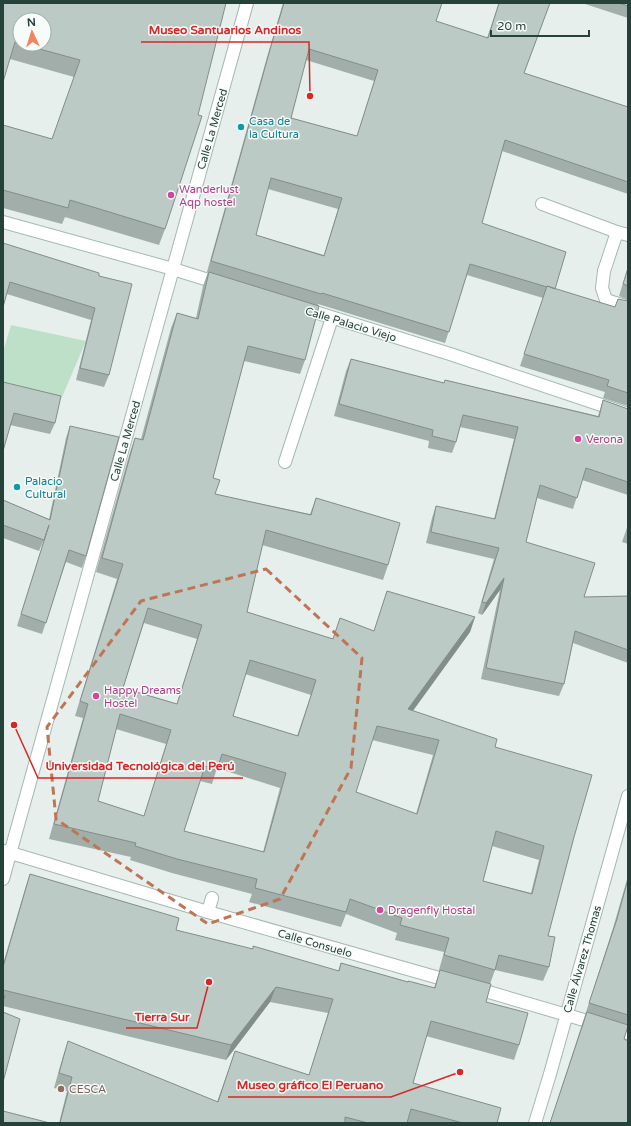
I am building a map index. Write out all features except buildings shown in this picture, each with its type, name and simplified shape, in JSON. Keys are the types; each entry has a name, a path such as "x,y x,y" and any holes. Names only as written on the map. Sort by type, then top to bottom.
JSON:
{"street":[{"name":"Calle La Merced","path":"3,879 7,852 247,3"},
{"path":"542,204 622,233 604,271 602,288 606,300 628,307"},
{"path":"3,222 234,287"},
{"name":"Calle Palacio Viejo","path":"294,306 458,356 628,414"},
{"path":"285,462 332,318"},
{"name":"Calle Álvarez Thomas","path":"535,1123 628,796"},
{"name":"Calle Consuelo","path":"7,852 208,912 628,1033"},
{"path":"208,912 212,898"}],"highlighted area":[{"path":"266,569 362,658 351,768 280,899 208,924 56,819 47,727 141,601"}],"green space":[{"path":"11,325 86,341 62,397 3,385 3,352"}],"place":[{"name":"Museo Santuarios Andinos","path":"310,96"},
{"name":"Casa de la Cultura","path":"241,127"},
{"name":"Wanderlust Aqp hostel","path":"171,195"},
{"name":"Verona","path":"578,439"},
{"name":"Palacio Cultural","path":"17,487"},
{"name":"Happy Dreams Hostel","path":"96,696"},
{"name":"Universidad Tecnológica del Perú","path":"14,725"},
{"name":"Dragenfly Hostal","path":"380,910"},
{"name":"Tierra Sur","path":"209,982"},
{"name":"Museo gráfico El Peruano","path":"460,1072"},
{"name":"CESCA","path":"61,1089"}]}
